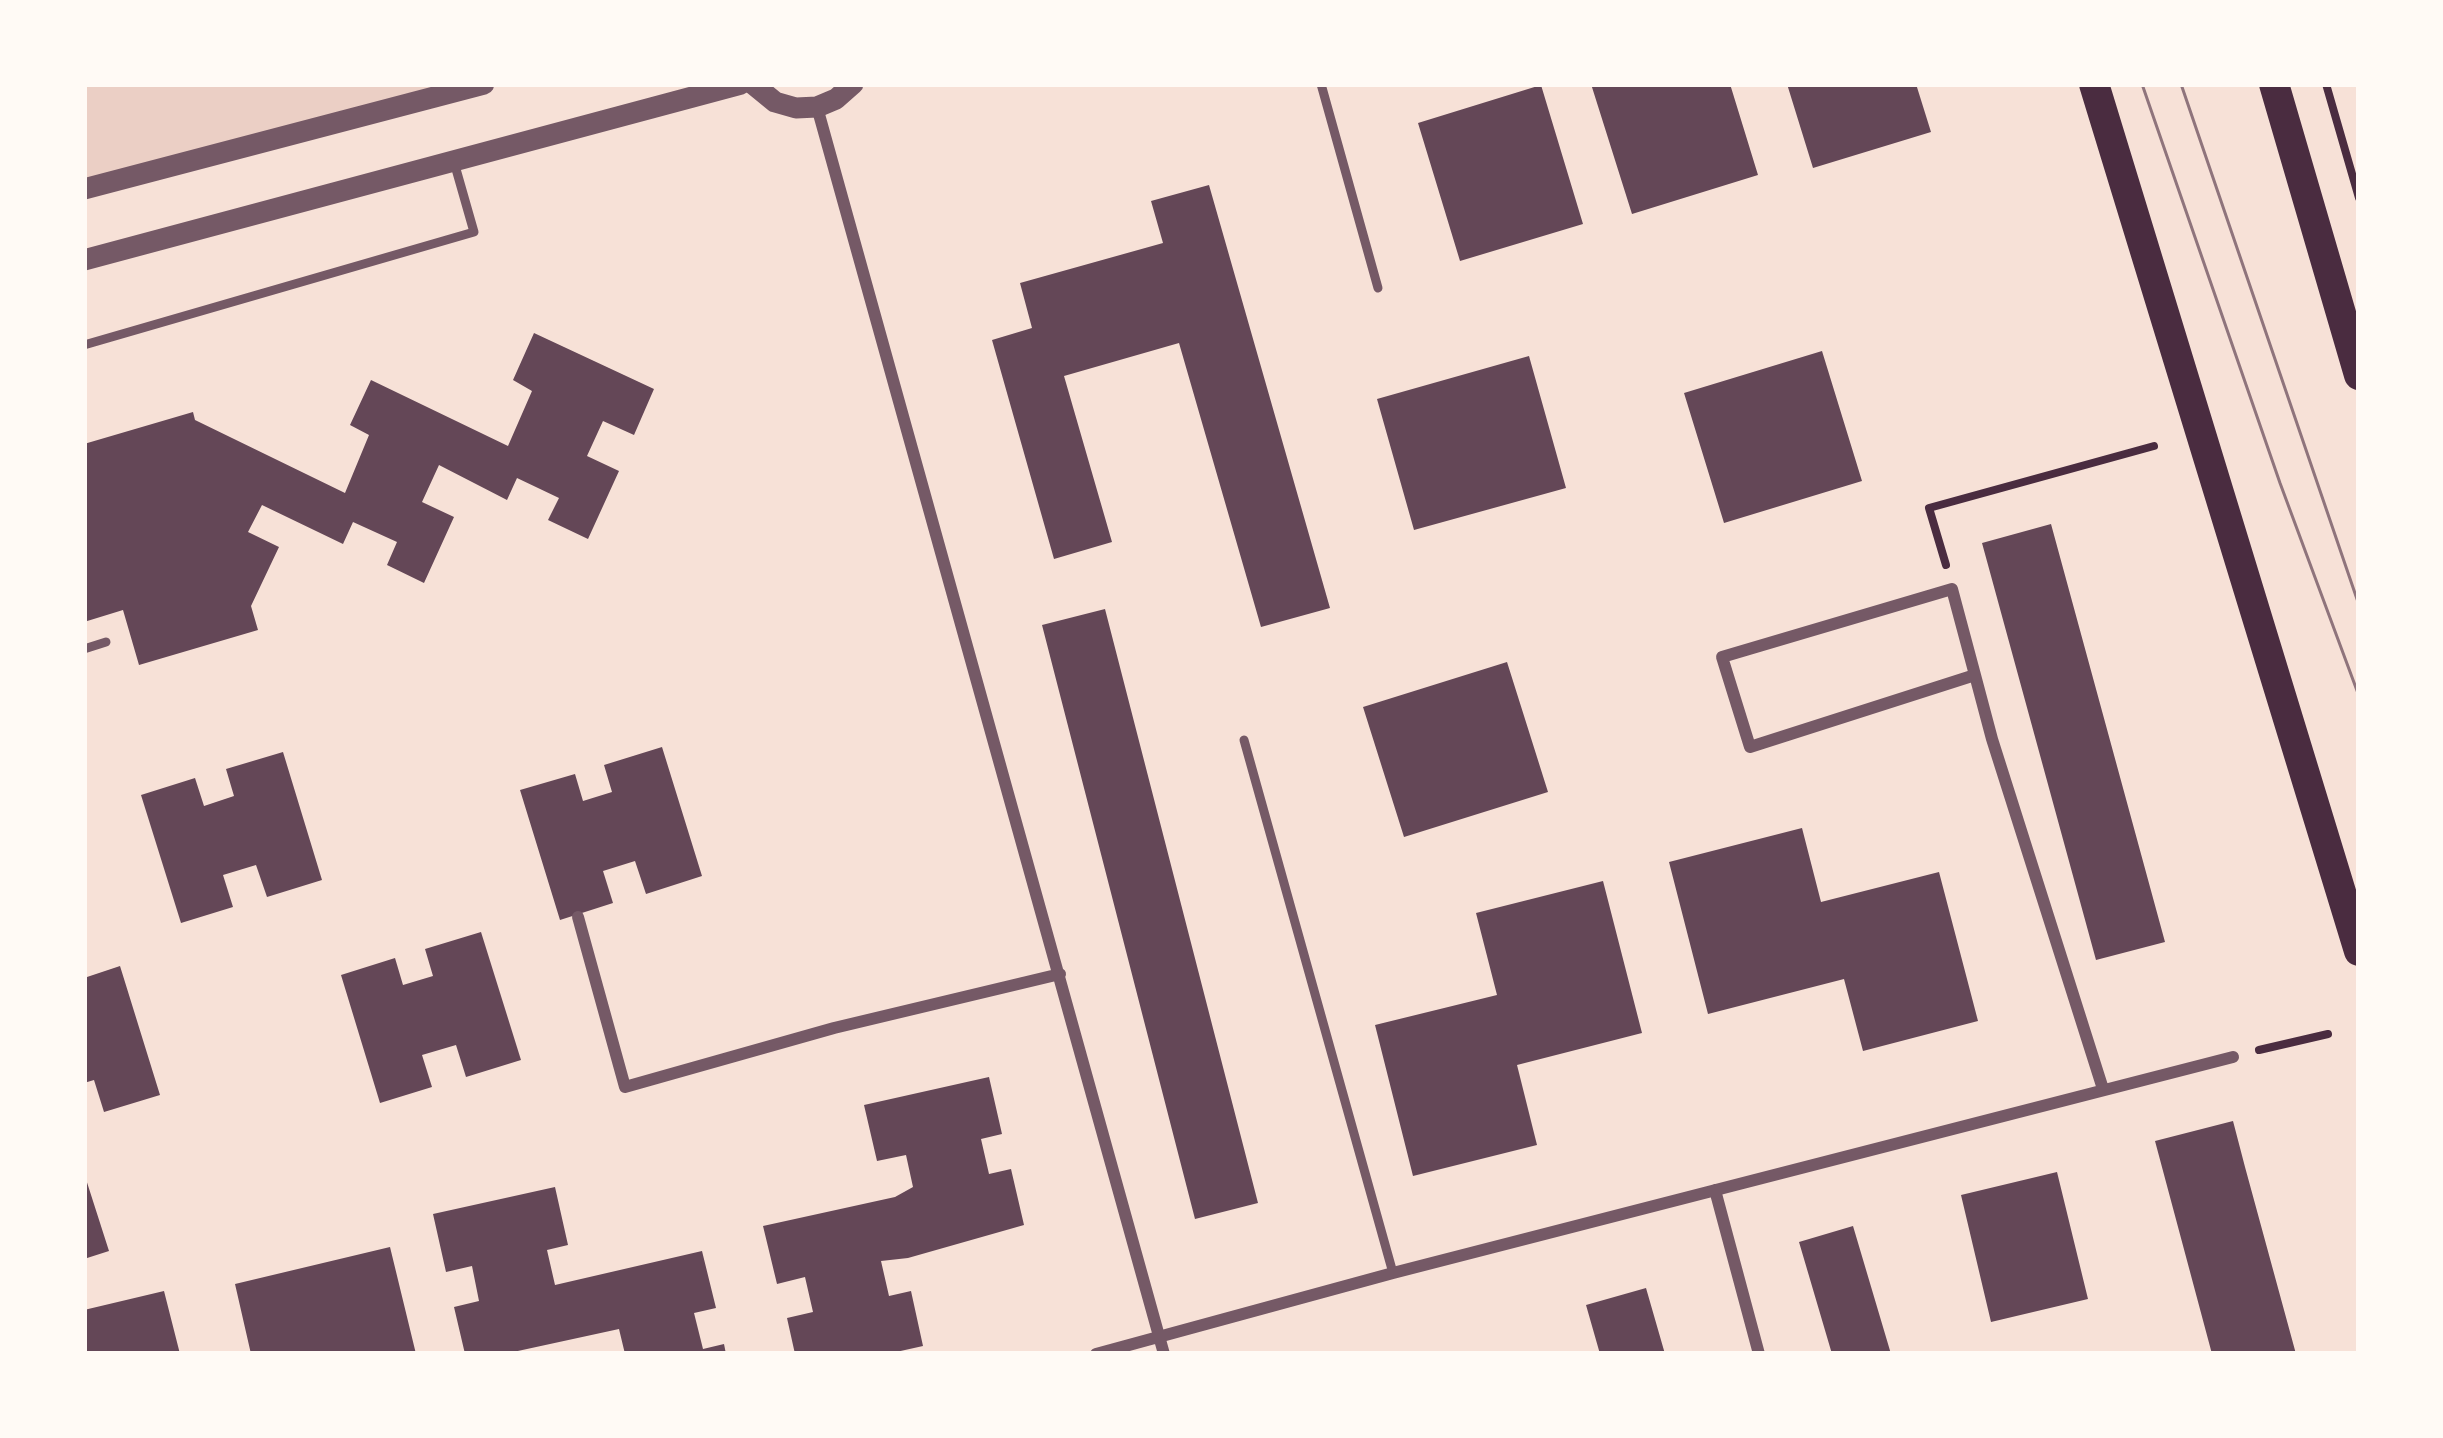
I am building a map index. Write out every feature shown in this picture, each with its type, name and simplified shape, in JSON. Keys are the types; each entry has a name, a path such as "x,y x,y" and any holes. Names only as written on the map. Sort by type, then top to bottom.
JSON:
{"main road":[{"path":"2094,84 2359,951"},
{"path":"2273,84 2359,375"}],"street":[{"path":"84,189 484,84"},
{"path":"84,260 741,84"},
{"path":"753,84 775,102 796,108 817,107 853,84"},
{"path":"817,107 1164,1354"},
{"path":"1975,675 1750,747 1722,657 1952,589 1975,675 1992,739 2103,1089"},
{"path":"2324,844 2359,894"},
{"path":"578,917 625,1087 834,1028 1060,974"},
{"path":"1096,1354 2234,1057"},
{"path":"1715,1190 1759,1354"}],"lane":[{"path":"1321,84 1378,288"},
{"path":"84,345 473,232 454,162"},
{"path":"84,649 106,642"},
{"path":"1244,740 1394,1273"}],"path":[{"path":"2326,84 2359,198"},
{"path":"1952,589 1929,508 2154,446"},
{"path":"2234,1057 2328,1034"}],"shaded area":[{"path":"84,84 484,84 84,189"}],"building":[{"path":"1591,84 1730,84 1758,175 1632,214"},
{"path":"1787,84 1916,84 1931,132 1813,168"},
{"path":"1541,85 1583,224 1460,261 1418,123"},
{"path":"1209,185 1330,608 1261,627 1179,343 1064,376 1112,542 1054,559 992,340 1032,328 1020,283 1163,243 1151,201"},
{"path":"534,333 654,389 634,435 603,421 587,456 619,471 588,539 548,520 559,498 517,478 507,500 439,465 422,502 454,517 424,583 387,565 397,542 353,522 343,544 262,505 248,532 279,547 251,606 258,630 139,665 123,610 84,622 84,444 193,412 195,420 345,493 369,435 350,425 371,380 508,446 532,391 513,380"},
{"path":"1822,351 1862,481 1724,523 1684,393"},
{"path":"1529,356 1566,488 1414,530 1377,399"},
{"path":"2051,524 2165,942 2096,960 1982,543"},
{"path":"1105,609 1258,1203 1195,1219 1042,625"},
{"path":"1507,662 1548,792 1404,837 1363,707"},
{"path":"662,747 702,876 646,894 635,861 603,871 613,903 560,920 520,790 575,774 583,801 612,792 604,765"},
{"path":"283,752 322,880 267,897 256,865 223,875 233,907 181,923 141,795 195,778 204,806 234,796 226,769"},
{"path":"1802,828 1821,902 1939,872 1978,1021 1863,1051 1844,979 1708,1014 1669,862"},
{"path":"1603,881 1642,1033 1517,1065 1537,1145 1413,1176 1375,1025 1497,995 1476,913"},
{"path":"481,932 521,1060 466,1077 456,1045 422,1055 432,1087 380,1103 341,975 395,958 403,985 433,976 425,949"},
{"path":"120,966 160,1095 104,1112 94,1080 84,1083 84,978"},
{"path":"989,1077 1002,1134 981,1139 989,1174 1011,1169 1024,1225 908,1258 881,1261 889,1296 911,1291 923,1346 887,1354 795,1354 787,1318 813,1312 805,1277 777,1284 763,1226 895,1197 913,1187 906,1155 877,1161 864,1105"},
{"path":"2233,1121 2296,1354 2212,1354 2155,1141"},
{"path":"2057,1172 2088,1299 1991,1322 1961,1195"},
{"path":"84,1173 109,1251 84,1259"},
{"path":"555,1187 568,1245 547,1250 555,1285 702,1251 716,1308 694,1313 703,1349 724,1344 726,1354 625,1354 619,1329 504,1354 465,1354 454,1307 479,1301 472,1266 446,1272 433,1214"},
{"path":"1853,1226 1891,1354 1832,1354 1799,1242"},
{"path":"390,1247 416,1354 251,1354 235,1284"},
{"path":"1646,1288 1665,1354 1600,1354 1586,1305"},
{"path":"164,1291 180,1354 84,1354 84,1310"}],"tram line":[{"path":"2142,84 2359,696"},
{"path":"2181,84 2359,605"}]}
